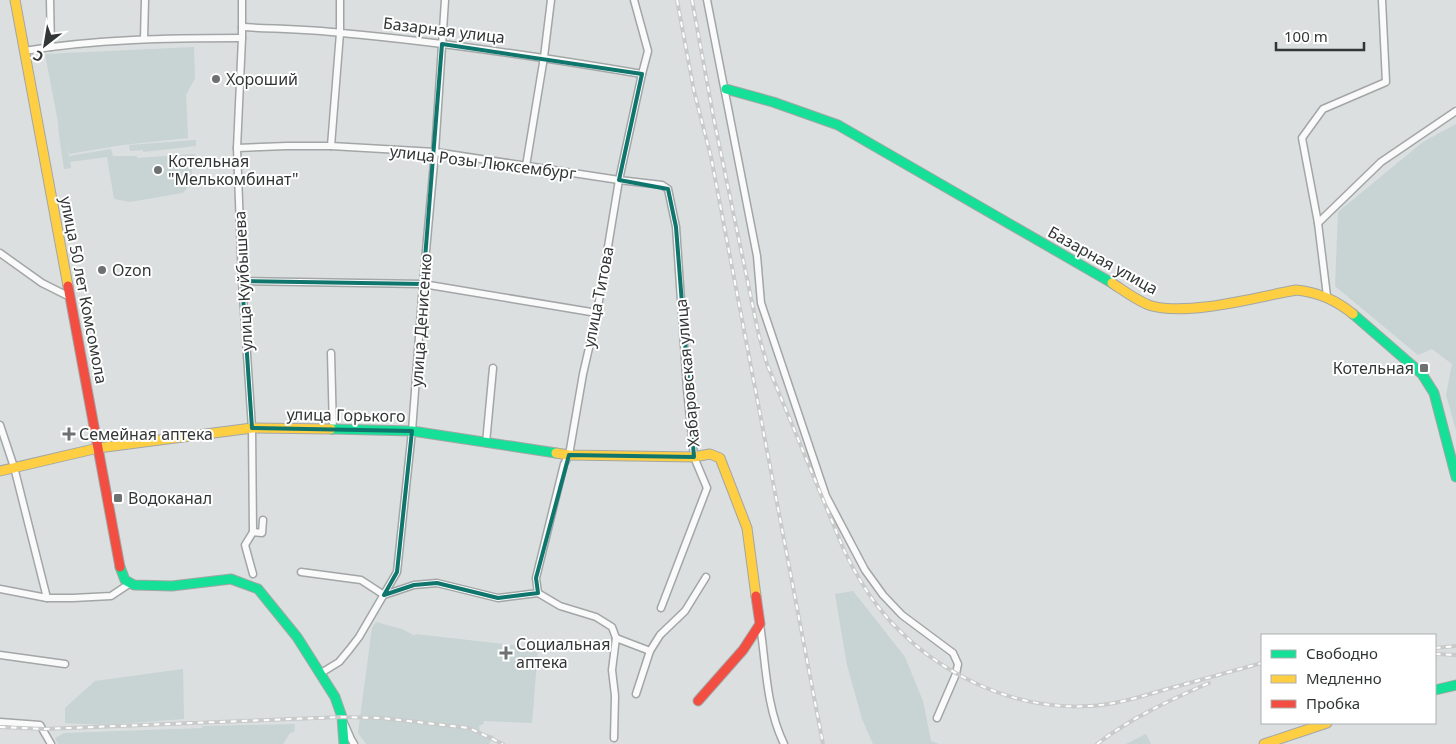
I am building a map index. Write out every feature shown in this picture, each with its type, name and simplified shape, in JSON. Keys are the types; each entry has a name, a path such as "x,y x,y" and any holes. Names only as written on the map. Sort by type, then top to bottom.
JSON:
{"street":[{"name":"улица 50 лет Комсомола","path":"15,0 119,565 122,575 129,584"},
{"path":"50,0 51,47"},
{"path":"144,39 145,0"},
{"name":"улица Куйбышева","path":"242,0 237,148 242,281 252,428 253,532 245,545 253,574"},
{"path":"330,146 340,32 340,0"},
{"name":"улица Денисенко","path":"321,673 338,662 348,650 397,572 412,432 435,152 445,0"},
{"path":"526,166 544,57 551,0"},
{"name":"улица Титова","path":"538,593 536,578 564,464 569,455 583,374 597,313 619,180 648,51 634,0"},
{"path":"708,0 726,89 726,104 757,256 761,303 826,496 865,570 883,595 902,615 953,653 958,664 956,674 937,718"},
{"path":"1327,296 1318,222 1302,138 1323,109 1386,82 1382,0"},
{"name":"Базарная улица","path":"242,27 340,32 544,57 642,74"},
{"path":"24,51 144,39 242,38"},
{"name":"Базарная улица","path":"726,89 773,102 838,124 1151,306 1171,310 1197,308 1296,290 1308,290 1327,296 1346,307 1422,374 1434,393 1456,477"},
{"path":"1318,222 1381,162 1456,111"},
{"name":"улица Розы Люксембург","path":"237,148 330,146 435,152 662,185 668,189"},
{"name":"Хабаровская улица","path":"661,608 707,488 694,456 687,389 676,227 668,189"},
{"path":"0,253 42,283 70,297"},
{"path":"242,281 423,284 597,313"},
{"path":"331,353 333,430"},
{"path":"486,442 494,368"},
{"path":"0,425 14,467 47,598"},
{"name":"улица Горького","path":"0,471 98,448 252,428 412,432 569,455 694,456 710,454 720,458 747,528 760,624"},
{"name":"улица Куйбышева","path":"253,532 262,533 263,520"},
{"path":"301,572 361,580 384,595 414,585 437,583 498,598 538,593 560,606 596,617 612,627 616,638 612,670 615,696 614,738"},
{"path":"636,694 650,651 660,634 684,611 706,577"},
{"path":"0,589 47,598 111,596 129,584 172,586 231,579 258,590 297,637 321,673 335,697 354,744"},
{"path":"698,701 743,650 760,624"},
{"path":"760,624 769,701 776,728 784,744"},
{"path":"616,638 650,651"},
{"path":"0,655 65,664"},
{"path":"1436,690 1456,685"},
{"path":"342,717 344,744"},
{"path":"0,722 40,725 51,744"},
{"path":"1264,744 1324,724"}],"highlighted area":[{"path":"442,44 642,74 619,180 668,189 676,227 694,457 569,455 536,578 538,593 498,598 437,583 414,585 384,595 397,572 412,431 252,428 242,281 423,284"}],"shaded area":[{"path":"194,47 195,78 186,95 188,138 122,145 69,154 66,142 69,156 111,149 113,156 137,156 137,158 195,154 196,160 193,161 191,181 186,190 182,193 130,202 114,199 107,157 70,162 71,168 64,169 58,122 45,54"},
{"path":"1456,124 1456,430 1446,395 1452,364 1432,349 1418,355 1335,286 1338,212 1423,142"},
{"path":"196,140 196,146 143,152 143,150 130,151 129,145"},
{"path":"853,591 905,657 923,701 931,741 939,744 873,744 862,719 847,665 835,594"},
{"path":"376,622 402,629 415,636 415,634 538,648 532,723 484,721 479,726 480,732 494,736 489,744 366,744 358,733 372,628"},
{"path":"183,669 184,719 104,725 65,723 65,708 95,681"},
{"path":"295,724 294,732 290,733 283,744 58,744 55,738 64,733 203,728 202,726"},
{"path":"1146,734 1151,744 1126,744"}],"railway":[{"path":"677,0 694,91 711,157 823,744"},
{"path":"692,0 714,120 759,336 767,364 844,550 860,580 879,608 921,650 972,682 1000,693 1029,701 1059,706 1089,706 1116,703 1261,663"},
{"path":"1436,648 1456,646"},
{"path":"1436,654 1456,655"},
{"path":"1097,744 1137,718 1209,683"},
{"path":"0,727 44,729 342,717 382,718 469,728 503,744"}],"traffic: fast":[{"path":"726,89 773,102 838,125 1112,283"},
{"path":"1353,314 1422,374 1434,393 1456,477"},
{"path":"331,429 412,431 556,453"},
{"path":"120,567 125,580 134,585 172,586 231,579 258,589 297,637 335,697 342,717 344,744"},
{"path":"1436,690 1456,685"}],"traffic: slow":[{"path":"15,0 68,286"},
{"path":"1112,283 1142,302 1152,306 1167,308 1204,307 1296,290 1326,298 1353,314"},
{"path":"0,471 98,448 252,428 331,429"},
{"path":"556,453 569,455 694,457 710,454 720,458 747,528 756,596"},
{"path":"1264,744 1324,724"}],"traffic: jam":[{"path":"68,286 120,567"},
{"path":"698,701 743,650 760,624 756,596"}],"place":[{"name":"Хороший","path":"216,79"},
{"name":"Котельная \"Мелькомбинат\"","path":"158,170"},
{"name":"Ozon","path":"102,270"},
{"name":"Котельная","path":"1424,368"},
{"name":"Семейная аптека","path":"69,434"},
{"name":"Водоканал","path":"118,498"},
{"name":"Социальная аптека","path":"506,653"}]}
